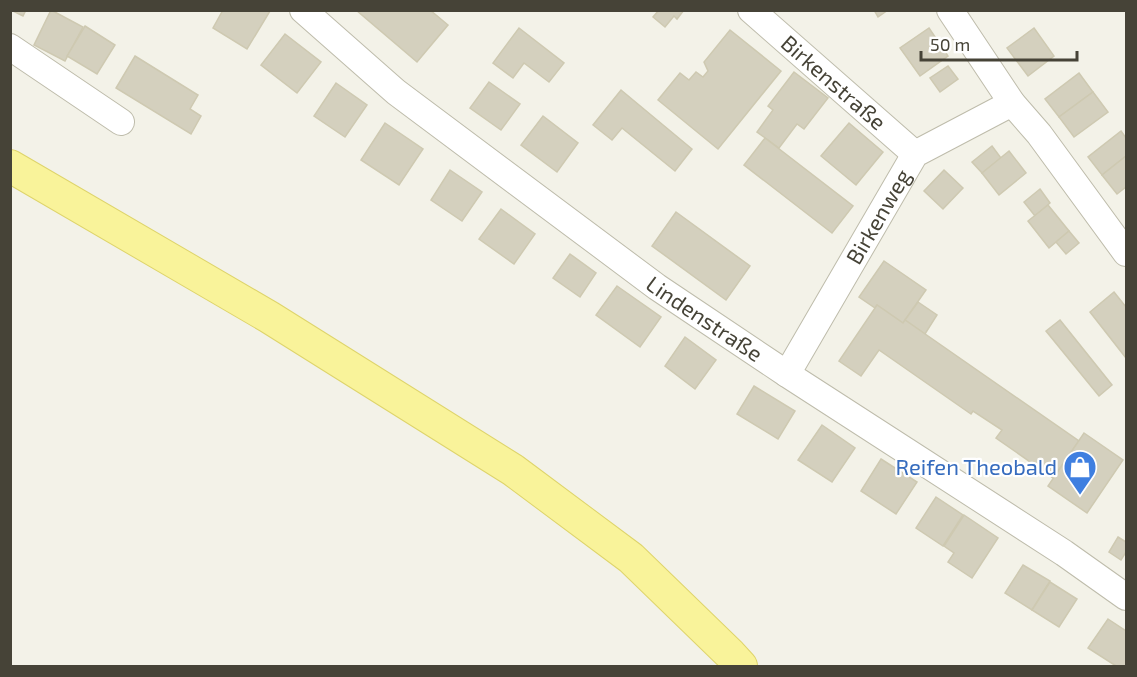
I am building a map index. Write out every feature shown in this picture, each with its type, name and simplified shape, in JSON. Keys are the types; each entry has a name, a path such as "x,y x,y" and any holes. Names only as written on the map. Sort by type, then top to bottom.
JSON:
{"main road":[{"path":"10,166 269,316 513,470 631,558 741,666"}],"street":[{"name":"Lindenstraße","path":"303,10 396,92 657,287 1064,553 1126,597"},
{"name":"Birkenstraße","path":"751,10 915,154"},
{"path":"950,10 1012,103 1039,134 1126,253"},
{"path":"10,47 122,122"},
{"name":"Birkenweg","path":"787,374 915,154 1012,103"}],"building":[{"path":"11,10 26,10 23,16"},
{"path":"51,10 83,27 65,61 34,45"},
{"path":"223,10 270,11 247,49 213,28"},
{"path":"356,10 430,10 448,25 417,62"},
{"path":"659,10 684,10 677,19 674,16 665,27 653,17"},
{"path":"874,10 888,10 878,17"},
{"path":"85,26 115,45 97,74 67,56"},
{"path":"519,28 564,63 549,82 524,63 513,78 493,63"},
{"path":"929,28 948,56 920,76 900,48"},
{"path":"1034,28 1054,56 1028,76 1007,48"},
{"path":"730,30 781,71 718,149 658,100 680,73 689,80 696,72 703,77 708,71 704,62"},
{"path":"285,34 321,62 297,93 261,65"},
{"path":"135,56 198,95 190,109 201,116 191,134 116,88"},
{"path":"948,66 958,79 940,92 930,78"},
{"path":"794,72 828,98 804,129 797,124 779,148 757,132 773,110 768,106"},
{"path":"1079,73 1093,92 1059,117 1045,99"},
{"path":"489,82 520,104 501,130 470,108"},
{"path":"336,83 367,105 345,137 314,116"},
{"path":"621,90 692,149 675,171 622,128 612,140 593,125"},
{"path":"1093,92 1108,112 1074,137 1059,117"},
{"path":"543,116 578,143 557,172 521,145"},
{"path":"385,123 423,149 399,185 361,160"},
{"path":"849,123 883,152 856,185 821,156"},
{"path":"1121,131 1126,138 1126,156 1102,175 1088,157"},
{"path":"765,138 853,206 832,233 744,165"},
{"path":"992,146 1001,158 982,173 972,162"},
{"path":"1009,151 1026,173 999,195 982,173"},
{"path":"1126,156 1126,187 1117,194 1102,175"},
{"path":"450,170 482,192 462,221 431,200"},
{"path":"944,170 963,188 943,209 924,191"},
{"path":"1040,189 1050,203 1035,216 1024,202"},
{"path":"1048,205 1069,231 1049,248 1028,221"},
{"path":"501,209 535,234 514,264 479,239"},
{"path":"676,212 750,266 726,300 652,246"},
{"path":"1069,231 1079,243 1066,254 1056,242"},
{"path":"570,254 596,273 580,297 553,278"},
{"path":"884,261 926,290 903,323 877,305 875,308 859,297"},
{"path":"617,286 661,317 640,347 596,315"},
{"path":"1114,292 1126,307 1126,358 1090,312"},
{"path":"918,302 937,315 925,334 905,320"},
{"path":"877,305 903,323 905,320 1079,441 1053,478 996,438 1002,430 973,411 971,414 879,350 861,376 839,361"},
{"path":"1060,320 1112,385 1099,396 1046,331"},
{"path":"685,337 716,360 695,389 665,366"},
{"path":"754,386 795,411 778,439 737,414"},
{"path":"822,425 855,448 832,482 798,460"},
{"path":"1084,433 1123,460 1087,513 1048,486"},
{"path":"881,459 917,482 896,514 861,491"},
{"path":"936,497 963,515 943,546 916,528"},
{"path":"964,515 998,538 972,578 948,562 954,553 944,546"},
{"path":"1118,537 1126,542 1126,552 1121,560 1109,552"},
{"path":"1023,565 1050,581 1032,610 1005,593"},
{"path":"1050,582 1077,599 1059,627 1032,610"},
{"path":"1108,619 1126,631 1126,666 1116,666 1088,648"}],"place":[{"name":"Reifen Theobald","path":"1080,496"}]}
